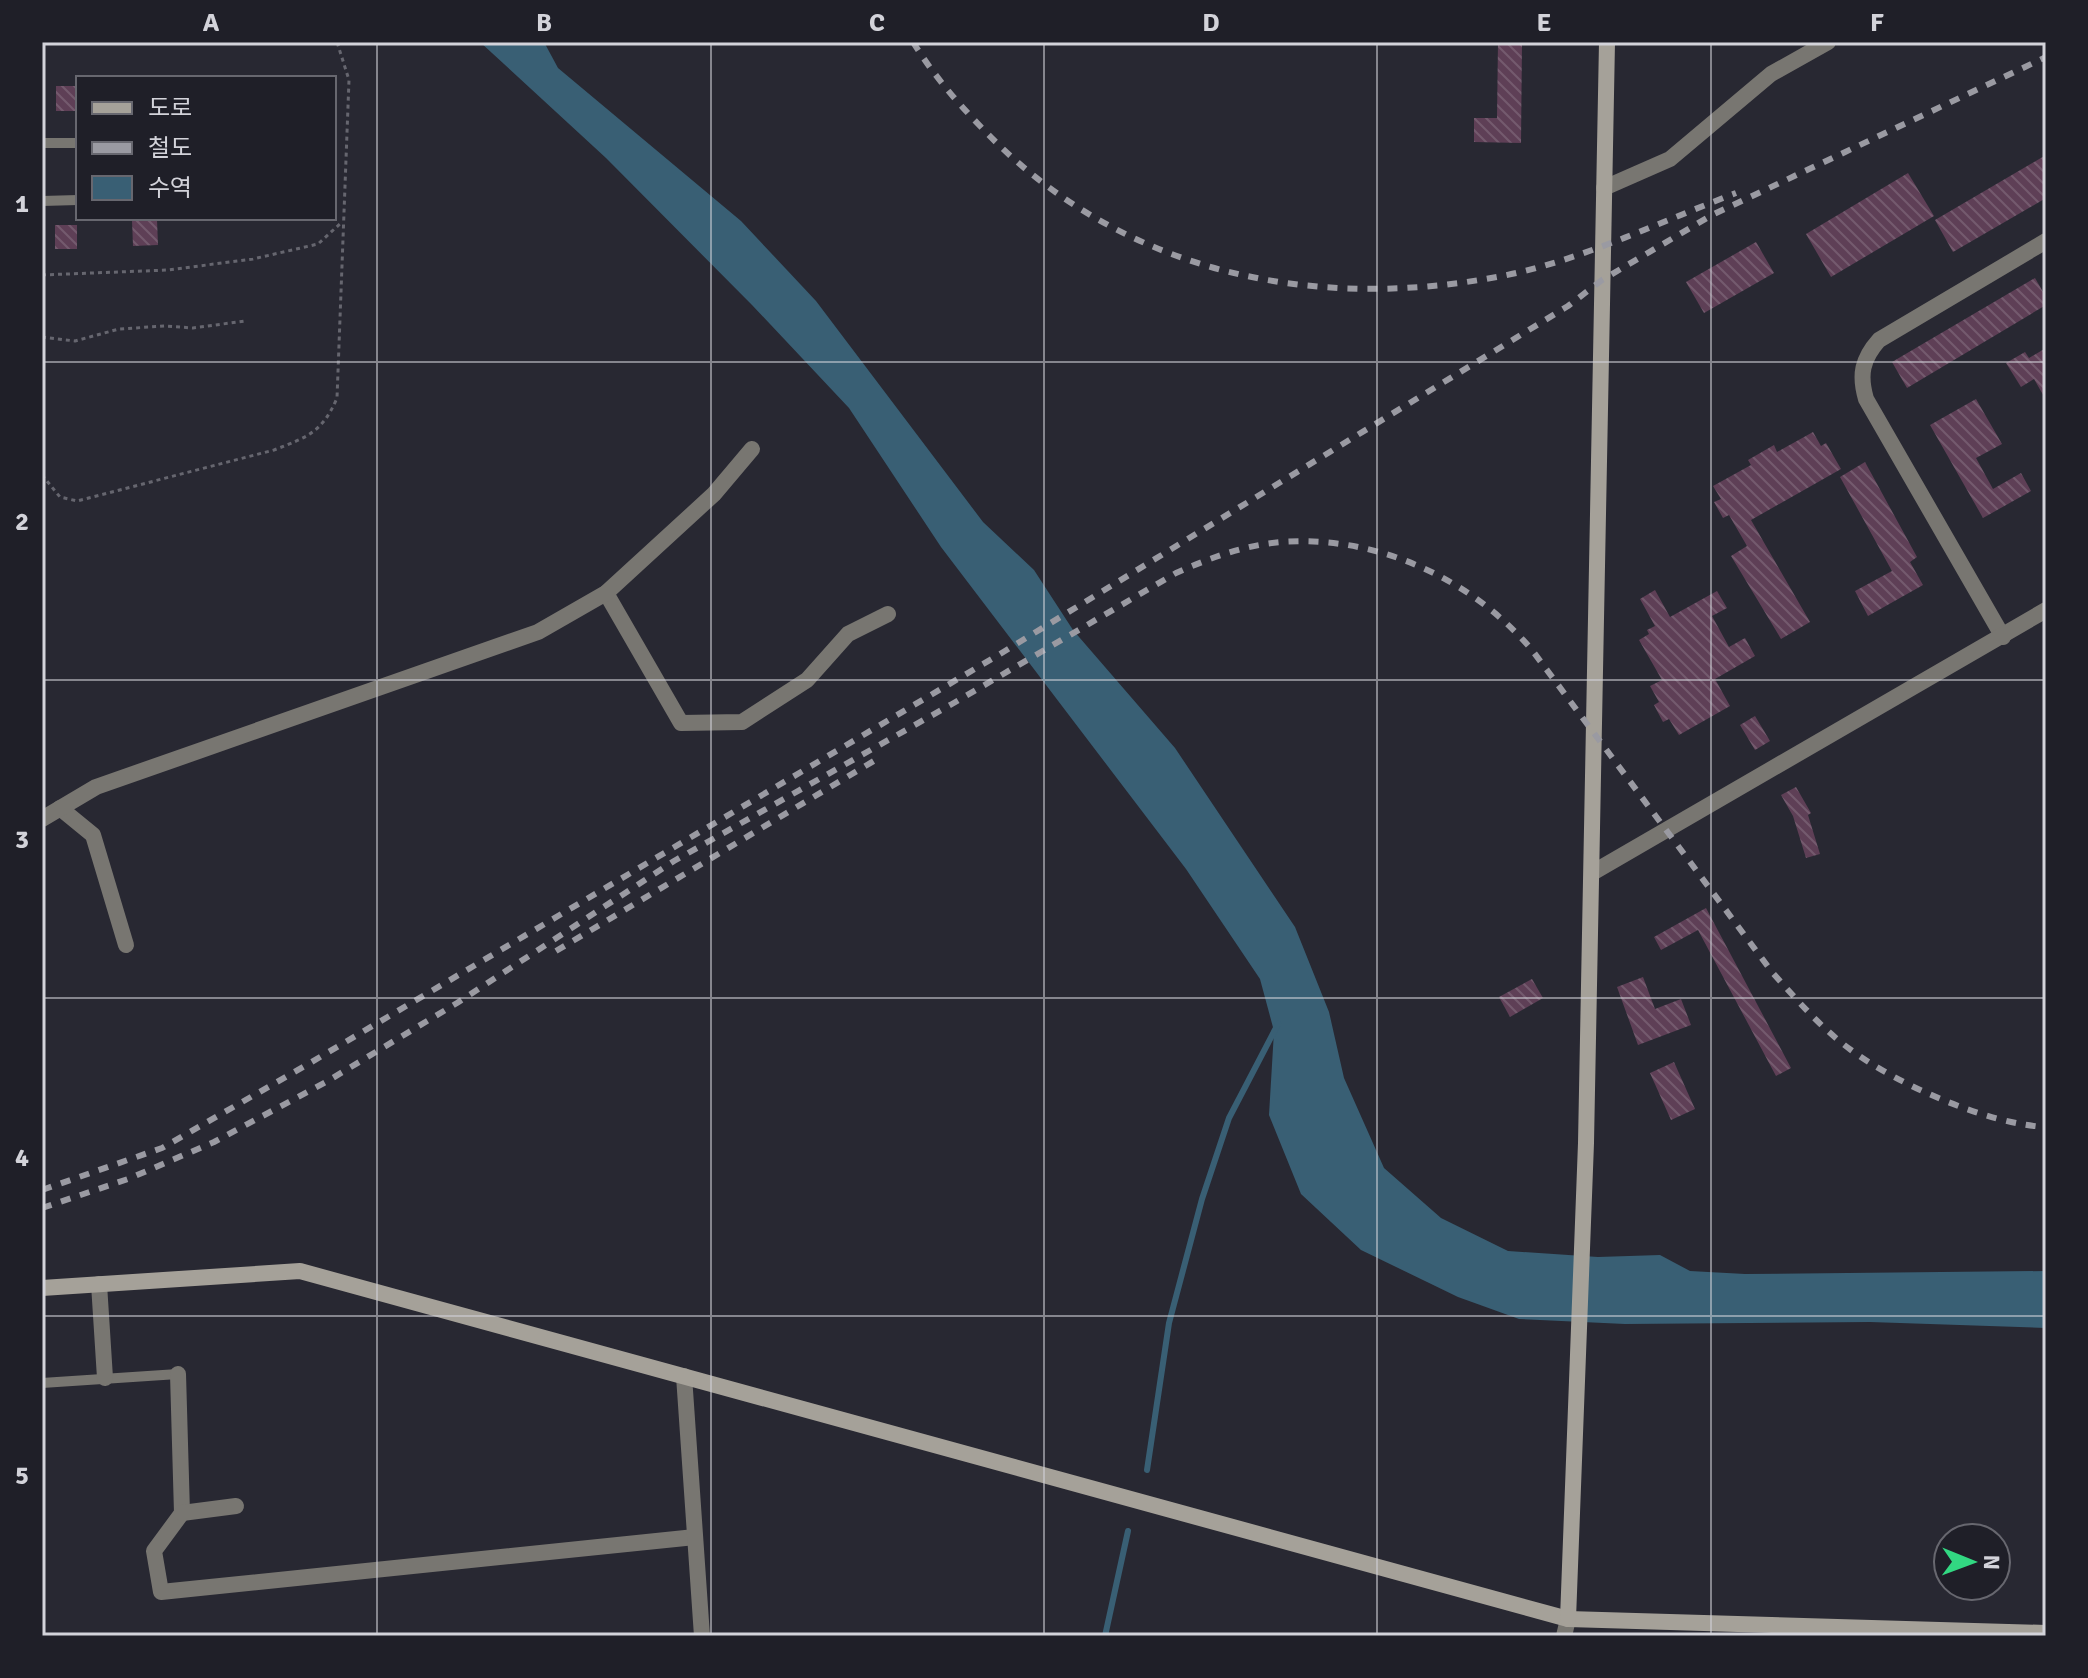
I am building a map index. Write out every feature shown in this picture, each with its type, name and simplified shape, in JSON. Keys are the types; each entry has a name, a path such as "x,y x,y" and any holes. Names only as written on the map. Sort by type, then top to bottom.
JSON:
{"main road":[{"path":"1566,1628 1577,1432 1586,1143 1607,42"},
{"path":"42,1288 300,1271 684,1376 1566,1628 2046,1633"}],"street":[{"path":"1604,188 1670,159 1771,74 1828,42"},
{"path":"2003,637 1866,399 1861,382 1868,352 1879,340 2046,241"},
{"path":"42,819 96,787 538,632 606,593 714,494 752,449"},
{"path":"606,593 681,723 742,722 807,680 848,634 888,614"},
{"path":"1592,873 2046,610"},
{"path":"60,808 93,835 126,945"},
{"path":"99,1284 105,1378"},
{"path":"178,1374 182,1513 154,1551 161,1592 695,1537"},
{"path":"684,1376 702,1636"},
{"path":"182,1513 236,1506"}],"lane":[{"path":"42,143 76,143"},
{"path":"42,201 76,200"},
{"path":"42,1383 178,1374"}],"path":[{"path":"42,475 60,497 77,501 274,450 305,437 327,420 337,398 349,80 337,42"},
{"path":"42,275 168,270 253,259 318,244 342,222"},
{"path":"42,337 75,341 119,329 193,328 245,321"}],"water":[{"path":"480,42 544,42 558,68 741,221 816,301 983,522 1034,570 1073,630 1175,748 1295,927 1329,1012 1344,1078 1384,1168 1441,1218 1508,1251 1598,1257 1660,1255 1690,1271 1745,1274 2046,1271 2046,1328 1870,1322 1625,1324 1519,1319 1458,1297 1361,1250 1301,1194 1269,1115 1274,1031 1260,979 1186,869 941,547 849,408 606,158"}],"building":[{"path":"1498,42 1522,42 1521,143 1474,142 1474,118 1497,118"},
{"path":"56,86 76,86 76,111 56,111"},
{"path":"2046,155 2046,198 1953,252 1935,220"},
{"path":"1908,173 1934,216 1831,277 1806,234"},
{"path":"132,220 157,220 158,245 133,246"},
{"path":"55,225 77,225 77,249 55,249"},
{"path":"1756,242 1774,273 1704,313 1686,282"},
{"path":"2035,278 2046,297 2046,305 1907,388 1892,362"},
{"path":"2046,348 2046,400 2034,379 2021,387 2006,363 2025,352 2029,358"},
{"path":"1976,399 2002,444 1976,458 1993,489 2021,473 2031,491 1983,518 1930,425"},
{"path":"1813,432 1821,446 1826,443 1841,469 1751,520 1810,622 1781,639 1731,556 1747,546 1729,515 1723,518 1714,502 1721,499 1713,486 1751,465 1748,460 1774,445 1777,452"},
{"path":"1865,462 1917,557 1910,562 1923,585 1868,616 1855,591 1892,571 1840,477"},
{"path":"1655,590 1670,617 1717,591 1727,608 1712,616 1729,647 1745,638 1755,656 1715,679 1730,706 1679,735 1669,719 1663,722 1654,705 1659,702 1650,686 1662,680 1639,640 1655,626 1640,599"},
{"path":"1755,716 1770,741 1755,750 1740,725"},
{"path":"1796,787 1811,813 1808,815 1820,854 1806,858 1793,816 1781,795"},
{"path":"1706,908 1791,1068 1776,1076 1698,930 1661,950 1654,937"},
{"path":"1643,977 1655,1009 1681,999 1691,1025 1638,1045 1617,987"},
{"path":"1532,979 1543,998 1510,1017 1499,997"},
{"path":"1674,1062 1695,1109 1671,1120 1650,1073"}],"waterway":[{"path":"1147,1470 1169,1323 1202,1199 1229,1118 1278,1024"},
{"path":"1105,1636 1128,1531"}],"railway":[{"path":"913,42 944,86 981,127 1035,177 1093,217 1155,248 1221,270 1289,283 1359,289 1430,286 1502,276 1591,251 1736,193"},
{"path":"42,1190 162,1148 310,1063 1000,654 1568,306 1602,280 1712,215 2046,57"},
{"path":"42,1208 128,1179 214,1142 326,1082 457,1003 674,861 1176,573 1228,553 1282,542 1352,546 1386,554 1451,582 1480,602 1508,624 1532,650 1772,972 1830,1032 1870,1063 1918,1089 1971,1111 2046,1127"},
{"path":"556,951 882,756"}]}
